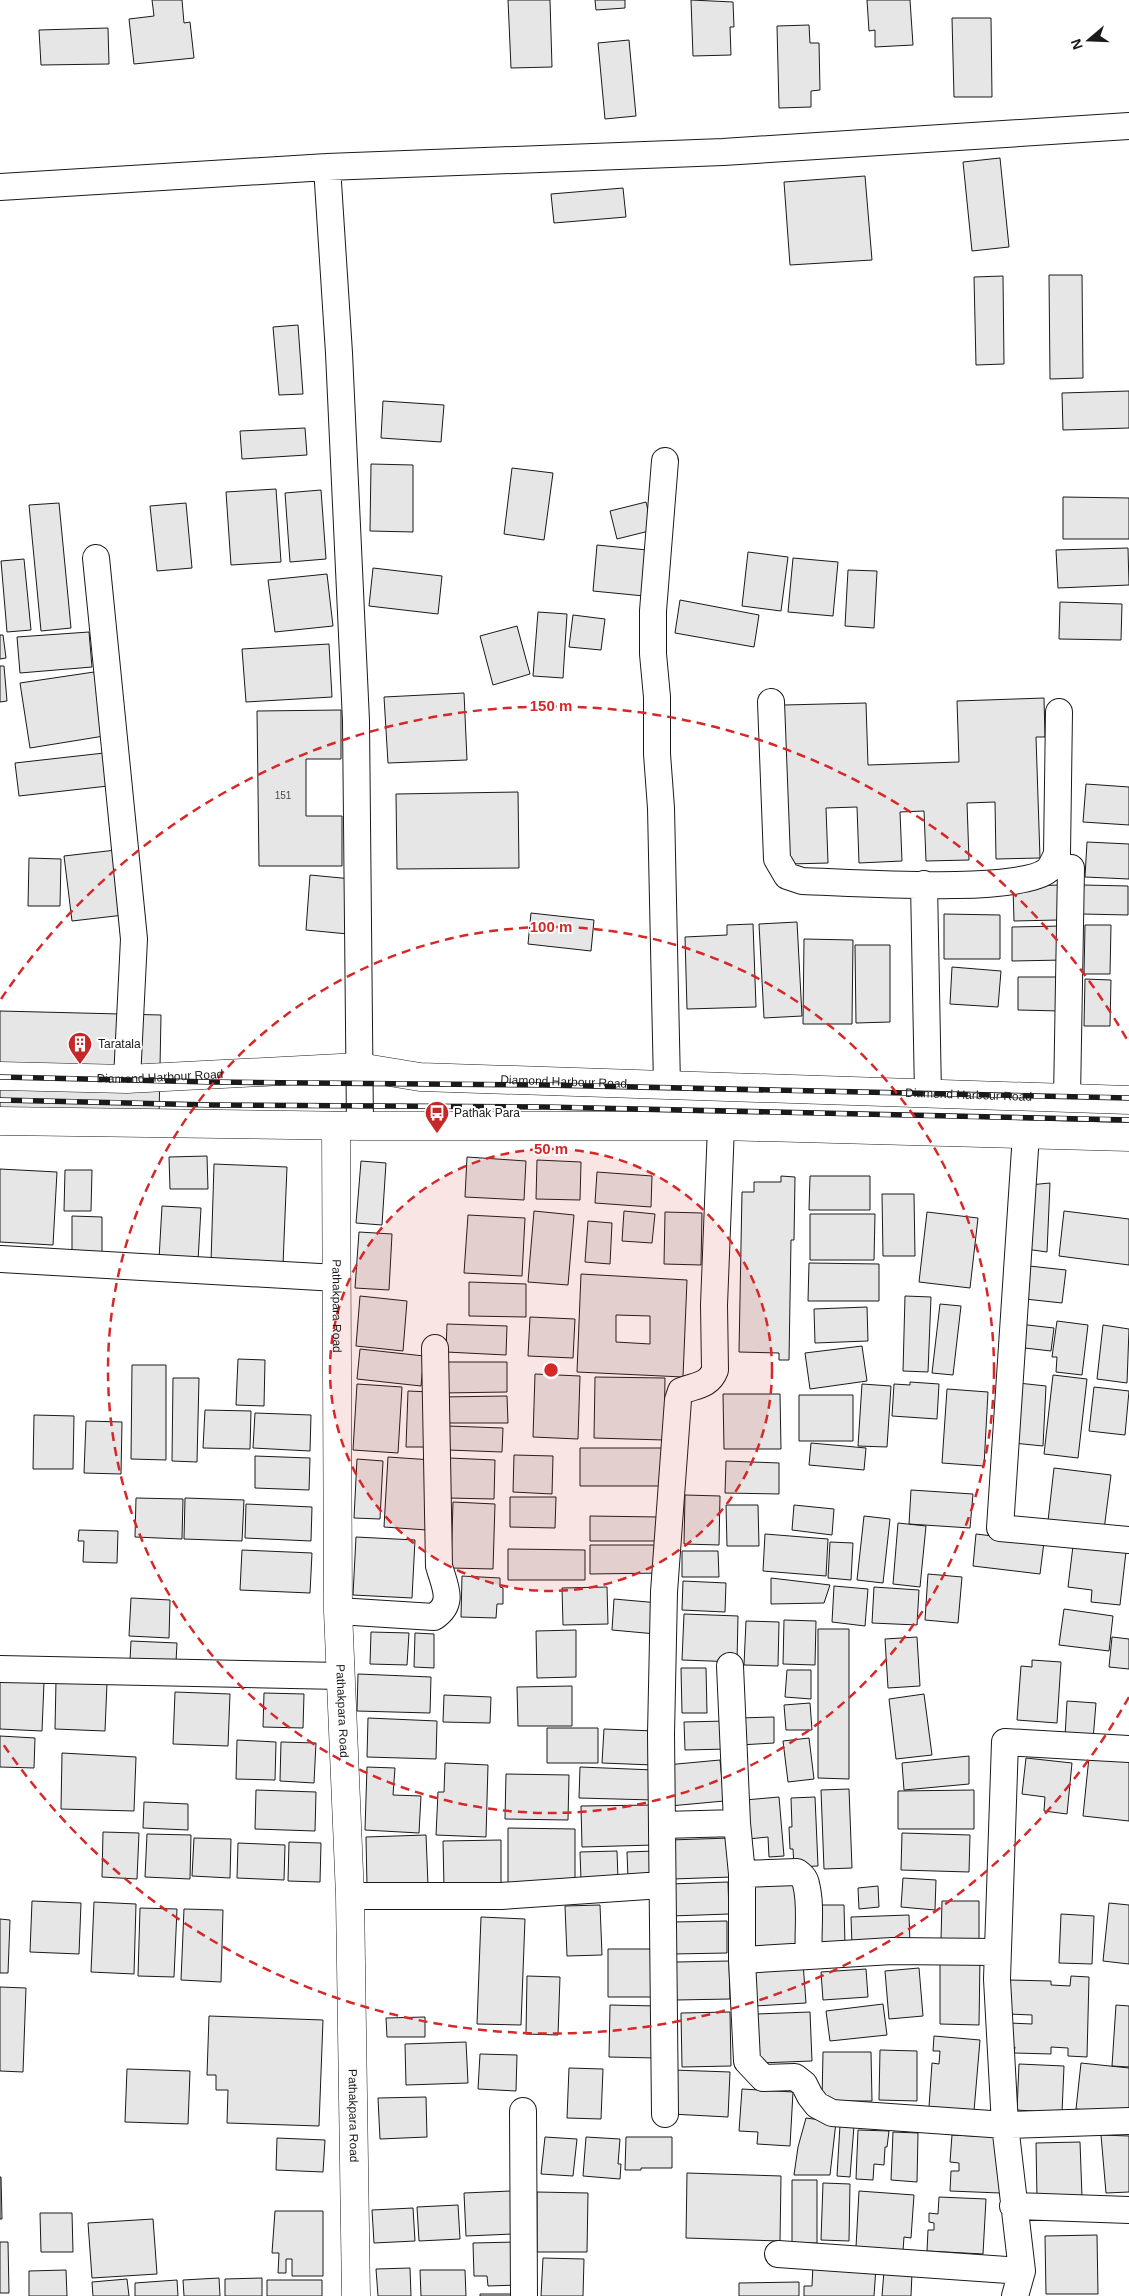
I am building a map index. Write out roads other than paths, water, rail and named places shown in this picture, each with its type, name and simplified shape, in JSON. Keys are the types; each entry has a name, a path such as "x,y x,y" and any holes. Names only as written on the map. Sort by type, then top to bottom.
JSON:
{"main road":[{"name":"Diamond Harbour Road","path":"0,1076 127,1078 359,1067 420,1078 1129,1100"},
{"path":"0,1121 348,1126 721,1126 1129,1137"},
{"name":"Pathakpara Road","path":"348,1126 337,1278 338,1610 350,1896 356,2296"}],"street":[{"path":"0,187 328,167 723,152 1129,126"},
{"path":"328,167 339,353 356,721 359,1067 348,1126"},
{"path":"665,461 653,611 653,654 657,697 657,754 661,808 666,1085"},
{"path":"96,558 134,939 127,1078"},
{"path":"771,702 777,858 787,876 802,881 924,884 998,883 1028,878 1048,870 1057,854 1059,712"},
{"path":"1068,1098 1071,868"},
{"path":"924,884 928,1094"},
{"path":"665,2114 661,1734 664,1592 678,1400 681,1391 704,1384 711,1379 715,1370 714,1305 721,1126"},
{"path":"1026,1134 1000,1528 1129,1540"},
{"path":"1,1259 337,1278"},
{"path":"338,1610 434,1617 444,1611 448,1599 439,1566 435,1348"},
{"path":"730,1666 737,1823 742,1874 742,1960 748,2061 763,2078 794,2078 804,2084 817,2105 832,2113 1005,2125 1129,2121"},
{"path":"0,1669 340,1676"},
{"path":"778,2254 1018,2284 1005,2125 996,1952 1005,1742 1129,1749"},
{"path":"663,1825 737,1823"},
{"path":"742,1874 797,1872 803,1877 806,1883 808,1908 809,1956"},
{"path":"350,1896 501,1896 662,1885"},
{"path":"742,1960 892,1951 996,1952"},
{"path":"523,2111 524,2296"},
{"path":"1013,2206 1129,2210"}],"railway":[{"path":"0,1077 212,1082 545,1085 1129,1098"},
{"path":"0,1100 212,1105 545,1107 1129,1120"}],"place":[{"name":"Taratala","path":"80,1065"},
{"name":"Pathak Para","path":"437,1134"}]}
